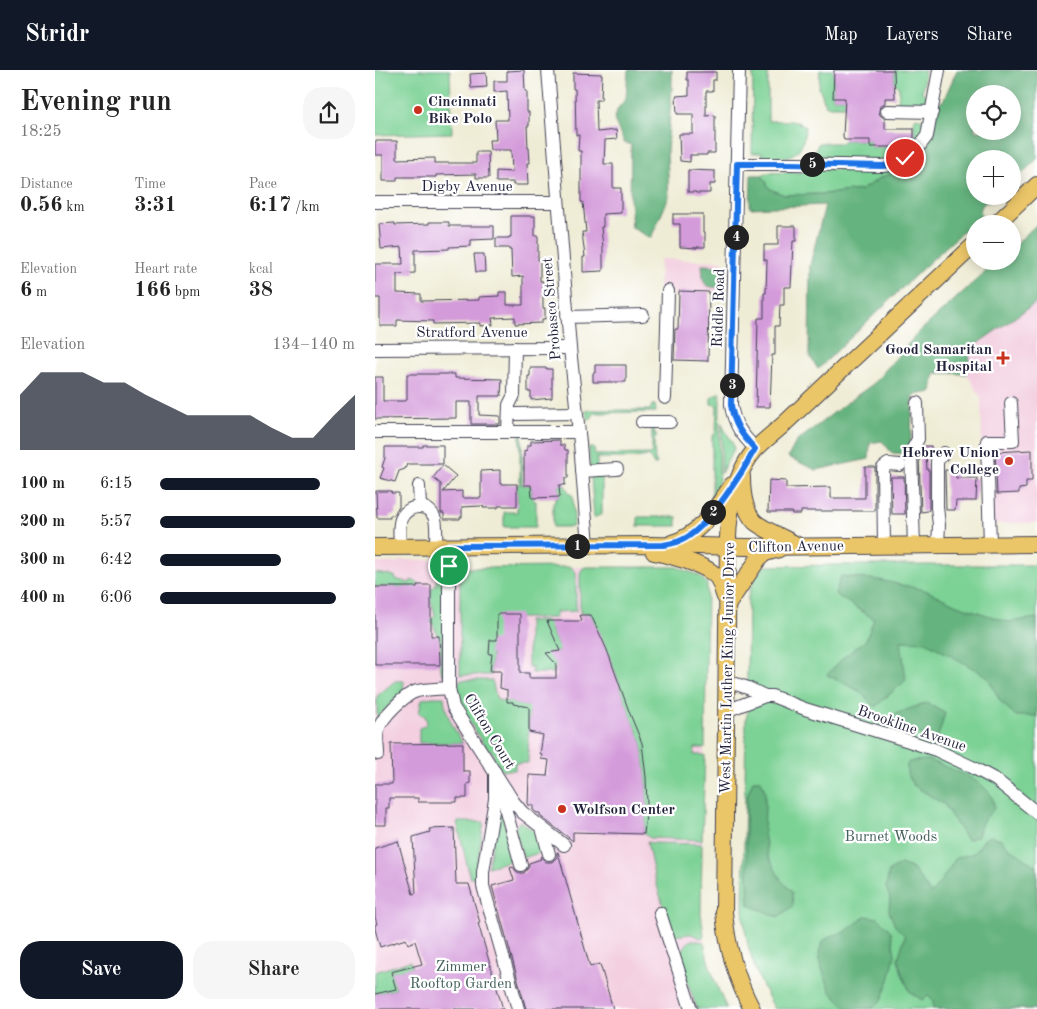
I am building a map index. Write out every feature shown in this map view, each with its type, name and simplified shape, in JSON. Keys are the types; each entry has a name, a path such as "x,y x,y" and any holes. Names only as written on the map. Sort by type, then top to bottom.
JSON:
{"main road":[{"path":"1005,215 1037,185"},
{"name":"West Martin Luther King Junior Drive","path":"751,1009 735,971 726,936 725,920 728,547 731,505 742,471 755,449 966,252"},
{"path":"663,545 681,540 697,529 718,505 742,471"},
{"path":"742,471 743,492 750,515 755,521 799,546"},
{"name":"Clifton Avenue","path":"375,547 663,545 728,547 1037,544"},
{"path":"619,546 685,560 707,569 718,578 728,604"},
{"path":"728,604 759,558 775,550 799,546"}],"street":[{"name":"Probasco Street","path":"548,70 567,316 588,546"},
{"name":"Riddle Road","path":"739,70 731,405 737,427 755,449"},
{"path":"737,164 891,165 911,155 927,136 939,70"},
{"path":"887,111 932,112"},
{"name":"Digby Avenue","path":"375,202 559,202"},
{"path":"665,398 667,292"},
{"path":"567,316 643,315"},
{"path":"508,432 509,406 514,395 515,348"},
{"name":"Stratford Avenue","path":"375,349 570,348"},
{"path":"914,546 911,452 918,439 917,403"},
{"path":"990,545 987,441 1013,441 1011,404"},
{"path":"516,414 576,413"},
{"path":"642,422 670,422"},
{"path":"375,432 578,432"},
{"path":"938,546 937,461 944,453"},
{"path":"884,546 883,468 887,464 900,465"},
{"path":"582,471 617,469"},
{"path":"400,547 402,517 407,511 420,506 419,486"},
{"name":"Clifton Court","path":"420,506 425,507 434,516 442,546 449,688 453,706 522,812 564,845"},
{"name":"Brookline Avenue","path":"727,681 765,696 772,696 805,709 935,750 972,766 996,780 1037,813"},
{"path":"378,754 378,730 393,708 418,691 449,688"},
{"path":"726,711 765,696"},
{"path":"495,772 495,799 483,872 483,886 518,1009"},
{"path":"506,790 506,811 521,865"},
{"path":"542,828 549,854"},
{"path":"660,913 691,1009"}],"shaded area":[{"path":"660,259 723,261 723,292 679,291 679,296 673,296 673,290 659,290"},
{"path":"1037,302 1037,523 983,524 981,398 967,374 971,348"},
{"path":"401,560 432,560 439,562 443,567 677,567 700,576 705,581 707,585 701,913 706,956 716,987 727,1009 375,1009 375,563 397,563"}],"green space":[{"path":"375,70 450,70 452,133 375,135"},
{"path":"628,70 672,70 667,151 669,197 651,238 632,228 630,200 631,145 624,142 614,120 618,108 626,99"},
{"path":"753,70 768,70 768,121 792,121 805,126 802,145 787,157 762,159 762,153 752,153"},
{"path":"820,70 834,70 833,98 845,98 845,106 826,106 819,89"},
{"path":"895,70 925,70 922,92 929,98 928,102 925,104 898,106 899,87 894,83"},
{"path":"957,70 1037,70 1037,159 1021,175 1021,150 966,150 966,205 983,205 980,209 981,215 966,215 966,229 818,369 809,355 810,265 825,205 750,208 751,175 762,175 770,189 784,195 823,194 861,190 880,178 910,166 928,144 937,104 943,101"},
{"path":"916,117 920,118 924,124 919,137 915,143 904,153 890,159 813,160 812,156 819,143 843,143 844,140 870,140 871,147 908,147 908,143 914,143 914,120"},
{"path":"921,153 910,166 880,178 861,190 823,194 784,195 770,189 762,175 766,173 810,172 811,169 890,170"},
{"path":"1037,224 1037,302 971,348 967,374 935,373 932,392 913,395 910,454 892,453 882,441 870,443 869,459 816,470 788,457 796,442 873,384 918,333 987,270 1021,270 1021,239"},
{"path":"702,265 723,266 723,288 711,287 705,284"},
{"path":"720,392 719,479 715,494 710,501 712,489 712,436 716,433 717,405 711,404 711,398"},
{"path":"652,405 655,405 656,412 595,413 591,419 587,419 586,410 650,410"},
{"path":"722,423 734,449 721,473"},
{"path":"652,426 655,426 654,434 656,434 656,438 654,438 656,464 654,465 649,456 597,458 597,467 590,468 589,448 594,448 595,455 652,454"},
{"path":"520,434 522,434 522,485 531,485 532,497 536,501 536,527 504,527 504,512 517,512 517,484 520,484"},
{"path":"602,476 602,514 594,518 591,477"},
{"path":"559,485 565,485 573,496 574,522 572,527 553,527 553,502 556,501 556,497 560,497"},
{"path":"638,517 677,517 677,526 638,526"},
{"name":"Burnet Woods","path":"1037,565 1037,1009 775,1009 762,985 749,949 743,910 746,719 748,711 748,597 752,584 766,566"},
{"path":"571,567 576,572 576,611 555,612 556,618 520,618 497,640 492,654 491,675 460,675 460,579 463,571 469,568"},
{"path":"586,567 677,567 700,576 707,584 705,748 695,748 694,755 705,755 702,840 650,838 644,834 647,804 642,743 607,650 590,613 580,613 580,573"},
{"path":"438,572 443,573 444,675 442,675 440,664 441,642 431,620 435,615 431,603 431,590 436,584"},
{"path":"375,573 395,576 395,579 410,583 411,580 419,583 417,591 413,591 412,587 375,587"},
{"path":"841,576 879,580 925,590 957,605 1008,622 1037,618 1037,716 1016,716 1000,701 987,676 926,642 901,641 906,680 875,707 859,691 827,675 844,657 866,640 874,619 835,594"},
{"path":"528,621 547,621 560,651 547,653 559,667 554,667 554,673 532,673 532,667 528,667"},
{"path":"460,680 492,680 497,700 548,710 529,712 528,763 515,763 515,770 501,770 493,758 494,755 490,749 487,750 464,712 456,688"},
{"path":"395,681 404,681 403,692 377,718 377,696"},
{"path":"444,697 446,709 456,733 463,743 419,743 419,728 427,722 425,716 419,713 422,699"},
{"path":"926,703 945,713 937,740 882,721 895,714"},
{"path":"928,760 978,782 991,795 994,809 982,822 978,836 967,840 945,805 913,785 907,773 907,765 913,761"},
{"path":"753,780 761,780 765,791 764,833 768,856 781,880 792,892 793,906 778,917 749,905 746,816 747,796"},
{"path":"499,809 516,859 488,867"},
{"path":"520,821 537,833 541,850 539,853 523,858 515,828"},
{"path":"457,822 484,822 475,878 470,878"},
{"path":"991,836 1001,839 1008,847 1037,867 1037,1009 933,1009 933,1000 928,996 922,1000 910,992 902,974 898,959 905,936 895,926 889,911 890,898 886,887 889,871 901,864 913,869 931,894 956,858 974,853 985,839"},
{"path":"647,842 702,844 701,913 704,936 701,938 691,934 672,936 654,875"},
{"path":"866,916 878,918 891,931 895,955 889,980 881,1001 873,1008 851,1009 846,1008 831,992 822,969 819,953 822,942 830,936 845,932"},
{"path":"689,941 704,942 710,968 727,1009 697,1009 678,956"},
{"path":"410,961 412,967 391,972 396,989 375,994 375,972"}],"building":[{"path":"524,70 527,112 529,112 529,126 527,126 530,163 527,163 528,185 513,185 513,182 496,182 496,171 512,172 511,150 490,150 489,140 496,140 495,120 508,120 507,91 494,92 494,81 507,81 507,71"},
{"path":"834,70 894,70 895,98 885,98 885,103 880,106 879,111 880,115 885,119 885,129 914,129 914,139 911,143 908,143 907,147 870,147 870,140 844,140 845,98 833,98"},
{"path":"687,72 716,72 716,80 713,80 713,91 706,91 706,116 715,115 715,153 690,155 690,162 680,161 679,134 693,134 693,114 677,114 676,96 689,95"},
{"path":"486,73 487,87 471,88 470,74"},
{"path":"573,73 602,74 601,100 596,100 597,132 616,130 617,139 605,140 604,164 613,164 613,188 621,188 621,213 603,214 603,227 601,227 603,271 583,272 583,257 585,257 582,232 586,232 583,202 581,202 581,151 578,151 579,135 576,135"},
{"path":"375,141 397,141 397,159 435,158 435,163 476,163 476,152 488,152 489,178 476,178 476,174 436,175 436,177 397,177 397,181 383,181 383,155 375,155"},
{"path":"688,170 715,171 715,184 710,184 710,193 688,192"},
{"path":"673,214 703,214 705,247 680,247 680,224 673,224"},
{"path":"511,216 535,216 535,236 538,236 540,281 543,281 543,308 545,308 545,319 542,319 542,323 515,324 515,317 492,318 493,325 480,326 480,323 433,324 433,321 397,320 397,326 380,326 380,298 375,298 375,264 403,264 402,247 381,249 379,224 449,222 449,226 494,226 494,239 471,240 471,246 415,250 415,273 397,274 397,293 421,294 421,301 479,300 479,297 499,296 499,292 507,292 507,305 523,305 523,276 512,277 511,250 509,248 496,248 496,238 511,237"},
{"path":"778,226 796,226 796,241 793,241 791,287 784,287 784,305 780,305 779,326 775,326 775,355 772,355 770,407 756,407 758,318 764,318 764,293 766,293 767,260 764,260 764,245 778,245"},
{"path":"474,254 484,254 485,272 476,272"},
{"path":"679,291 709,292 708,361 674,360 675,329 678,329"},
{"path":"595,365 626,365 626,382 593,382"},
{"path":"530,368 552,369 552,398 531,400 531,392 528,392"},
{"path":"407,374 455,374 455,378 502,379 501,396 479,396 479,415 500,416 500,424 471,424 471,402 456,402 456,418 375,419 375,377 383,377 383,401 404,401 407,400"},
{"path":"560,440 560,445 564,445 565,450 568,450 568,478 565,478 565,485 559,485 560,497 532,498 531,485 524,485 524,451 527,450 527,445 531,445 531,441"},
{"path":"423,445 443,445 443,464 407,464 405,469 399,471 395,482 380,478 384,468 382,467 385,458 385,447 423,447"},
{"path":"923,446 931,446 932,454 926,454 927,470 929,470 929,510 921,512 919,454"},
{"path":"1032,450 1032,481 1026,481 1026,488 1019,489 1019,493 997,494 995,452"},
{"path":"443,465 456,476 443,492 462,491 462,498 481,498 481,471 500,470 500,484 517,484 517,506 498,506 498,508 483,508 481,506 462,507 462,517 460,519 444,519 444,513 441,513 441,484 433,478"},
{"path":"865,467 875,467 875,511 801,511 801,514 768,512 769,480 786,481 786,488 831,487 831,498 865,498"},
{"path":"945,470 956,470 956,478 977,478 976,501 956,501 955,510 946,510"},
{"path":"891,477 904,477 905,514 892,514"},
{"path":"376,491 399,493 399,508 394,515 390,515 390,518 377,518"},
{"path":"417,585 431,585 431,636 439,636 440,665 375,665 375,587 417,587"},
{"path":"497,614 520,614 520,673 529,673 529,678 556,678 556,664 546,653 560,651 547,621 582,621 580,615 591,615 607,650 642,743 647,804 644,834 573,832 573,841 540,816 540,813 533,810 533,805 528,805 529,775 547,776 549,760 541,759 543,735 529,732 529,707 507,702 507,690 500,688 501,671 490,671 492,654 489,654 490,640 497,640"},
{"path":"463,743 463,771 470,771 470,783 467,784 467,798 457,798 457,802 418,802 418,798 389,798 389,808 386,808 386,825 375,825 375,784 392,784 391,744"},
{"path":"454,828 456,884 469,884 480,923 478,923 503,1009 375,1009 375,994 396,989 391,972 422,964 415,941 408,944 406,939 380,947 375,929 377,924 375,917 375,848 398,841 413,894 416,893 413,837 430,832 429,829"},
{"path":"557,852 590,967 600,964 613,1009 526,1009 492,886 514,880 510,868 513,867 519,873 524,873 529,867 529,863 541,859 541,856 546,862 552,862 557,857"}],"place":[{"name":"Cincinnati Bike Polo","path":"418,110"},
{"name":"Good Samaritan Hospital","path":"1003,358"},
{"name":"Hebrew Union College","path":"1009,461"},
{"name":"Wolfson Center","path":"562,809"}],"route":[{"path":"449,566 449,546 663,545 681,540 697,529 718,505 755,449 737,427 731,405 737,164 882,166 891,165 905,158"}],"park label":[{"name":"Zimmer Rooftop Garden","path":"461,974"}]}
